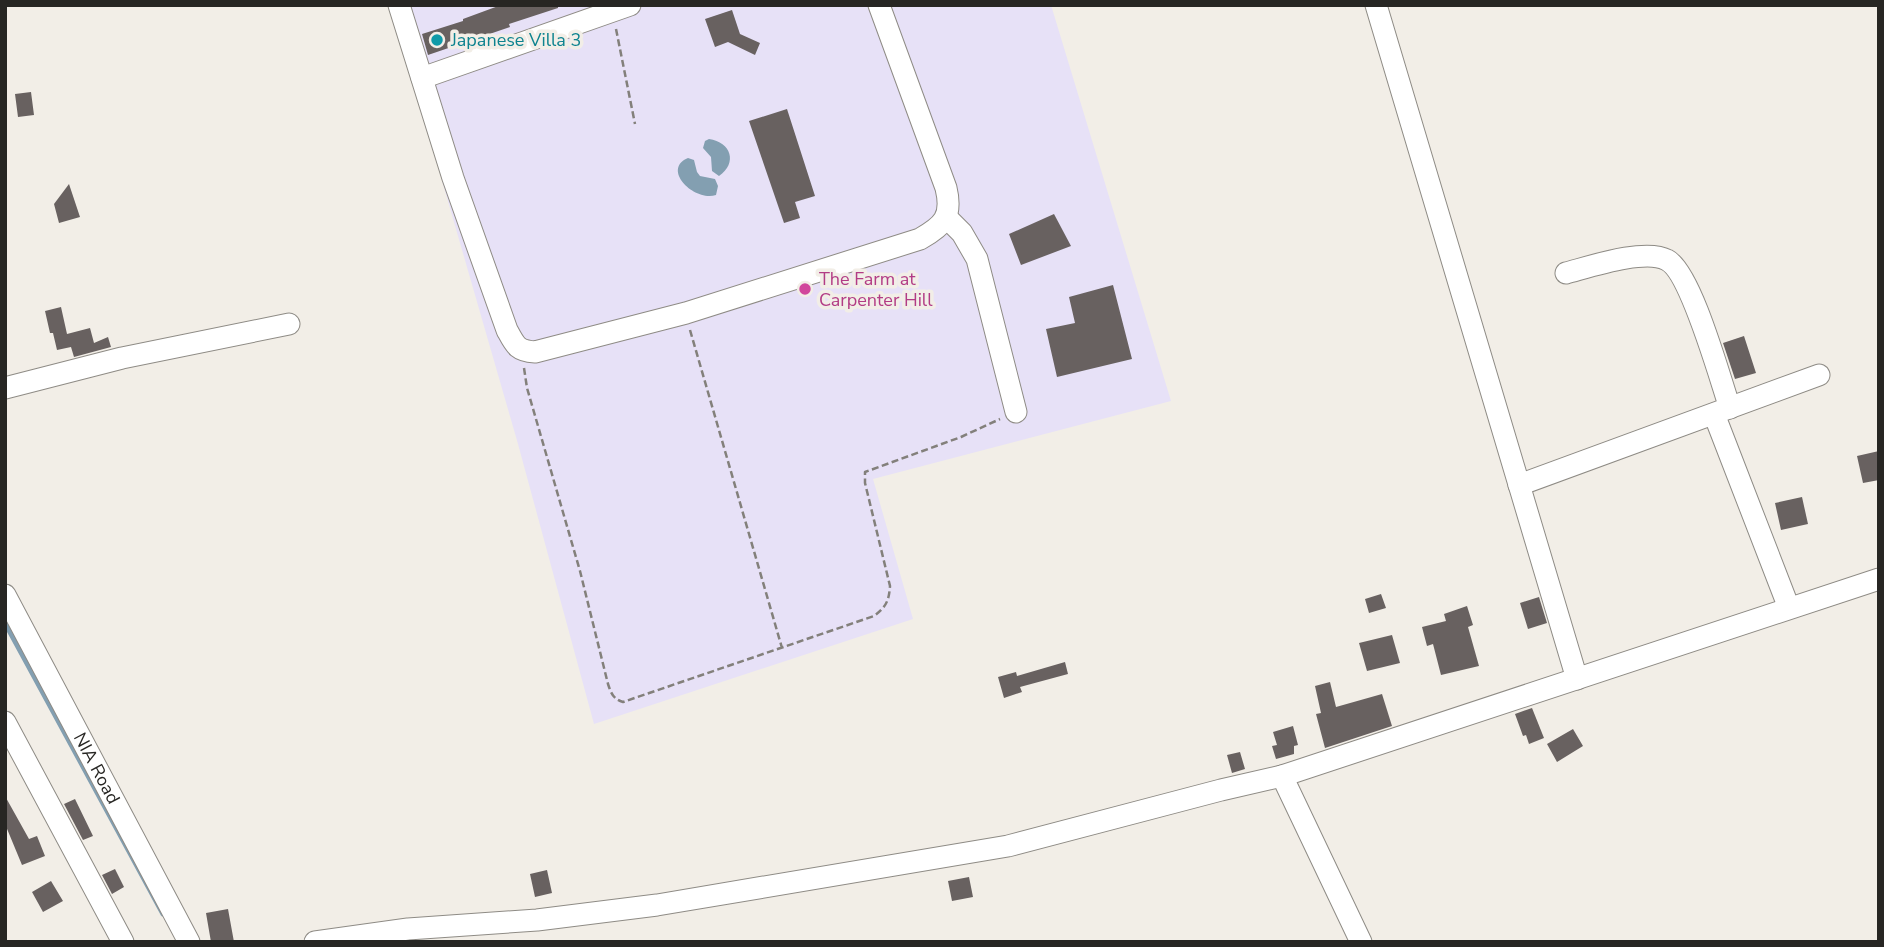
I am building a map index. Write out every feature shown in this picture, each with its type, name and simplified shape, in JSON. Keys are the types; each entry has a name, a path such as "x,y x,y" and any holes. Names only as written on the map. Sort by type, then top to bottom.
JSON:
{"street":[{"path":"404,6 422,78 453,178 507,330 515,344 523,351 535,352 685,313 920,239 938,228 946,217 950,202 879,5"},
{"path":"1376,5 1577,678"},
{"path":"422,78 578,14 621,8"},
{"path":"946,217 962,233 976,259 1016,412"},
{"path":"1566,273 1627,258 1648,256 1667,260 1681,273 1691,293 1722,411 1789,608"},
{"path":"5,388 122,358 289,324"},
{"path":"1519,485 1819,375"},
{"path":"315,942 408,929 524,921 657,905 1008,846 1282,776 1879,579"},
{"name":"NIA Road","path":"5,595 189,942"},
{"path":"5,722 123,942"},
{"path":"1282,776 1361,942"}],"path":[{"path":"621,8 635,124"},
{"path":"685,313 782,648"},
{"path":"523,351 527,388 580,571 608,684 616,699 623,702 874,617 884,609 890,599 890,586 864,483 865,472 961,437 1016,412"}],"shaded area":[{"name":"The Farm at Carpenter Hill","path":"388,5 1051,5 1171,401 873,479 913,619 594,724 518,444"}],"water":[{"path":"709,139 723,144 729,154 729,165 719,176 712,171 711,157 703,148 705,141"},
{"path":"688,158 694,160 700,176 715,179 718,186 716,195 699,194 684,183 678,169"}],"building":[{"path":"501,5 558,5 558,8 428,55 422,34"},
{"path":"732,10 740,34 760,43 755,55 728,42 715,47 705,19"},
{"path":"31,92 34,115 18,117 15,94"},
{"path":"787,109 815,196 795,202 800,218 784,223 749,121"},
{"path":"69,184 80,217 59,223 54,204"},
{"path":"1054,214 1071,246 1021,265 1009,234"},
{"path":"1113,285 1132,359 1057,377 1046,329 1075,323 1069,297"},
{"path":"61,307 67,334 90,328 94,343 108,337 111,347 74,357 71,347 57,350 45,311"},
{"path":"1744,336 1756,373 1735,379 1723,343"},
{"path":"1879,451 1879,480 1863,483 1857,456"},
{"path":"1802,497 1808,524 1781,530 1775,503"},
{"path":"1381,594 1386,608 1369,613 1365,599"},
{"path":"1539,597 1547,623 1528,629 1520,603"},
{"path":"1467,606 1473,625 1468,627 1479,666 1441,675 1433,644 1427,646 1422,627 1446,621 1444,614"},
{"path":"1392,635 1400,663 1367,671 1359,643"},
{"path":"1065,662 1068,674 1020,687 1022,692 1004,698 998,677 1016,672 1017,676"},
{"path":"1330,682 1336,707 1382,694 1392,726 1325,748 1316,714 1321,713 1315,686"},
{"path":"1532,708 1544,738 1529,744 1515,714"},
{"path":"1293,726 1298,745 1294,746 1294,754 1276,759 1272,746 1277,745 1273,732"},
{"path":"1573,729 1583,746 1557,762 1547,744"},
{"path":"1240,752 1245,769 1232,773 1227,755"},
{"path":"5,796 29,839 37,836 45,856 22,865 5,824"},
{"path":"75,799 93,836 83,840 64,804"},
{"path":"115,869 124,887 112,894 102,875"},
{"path":"547,870 552,893 535,897 530,874"},
{"path":"969,877 973,897 952,901 948,881"},
{"path":"51,881 63,901 43,912 32,892"},
{"path":"228,909 234,942 211,942 206,913"}],"waterway":[{"path":"5,623 163,914"}],"place":[{"name":"Japanese Villa 3","path":"437,40"},
{"name":"The Farm at Carpenter Hill","path":"805,289"}]}
